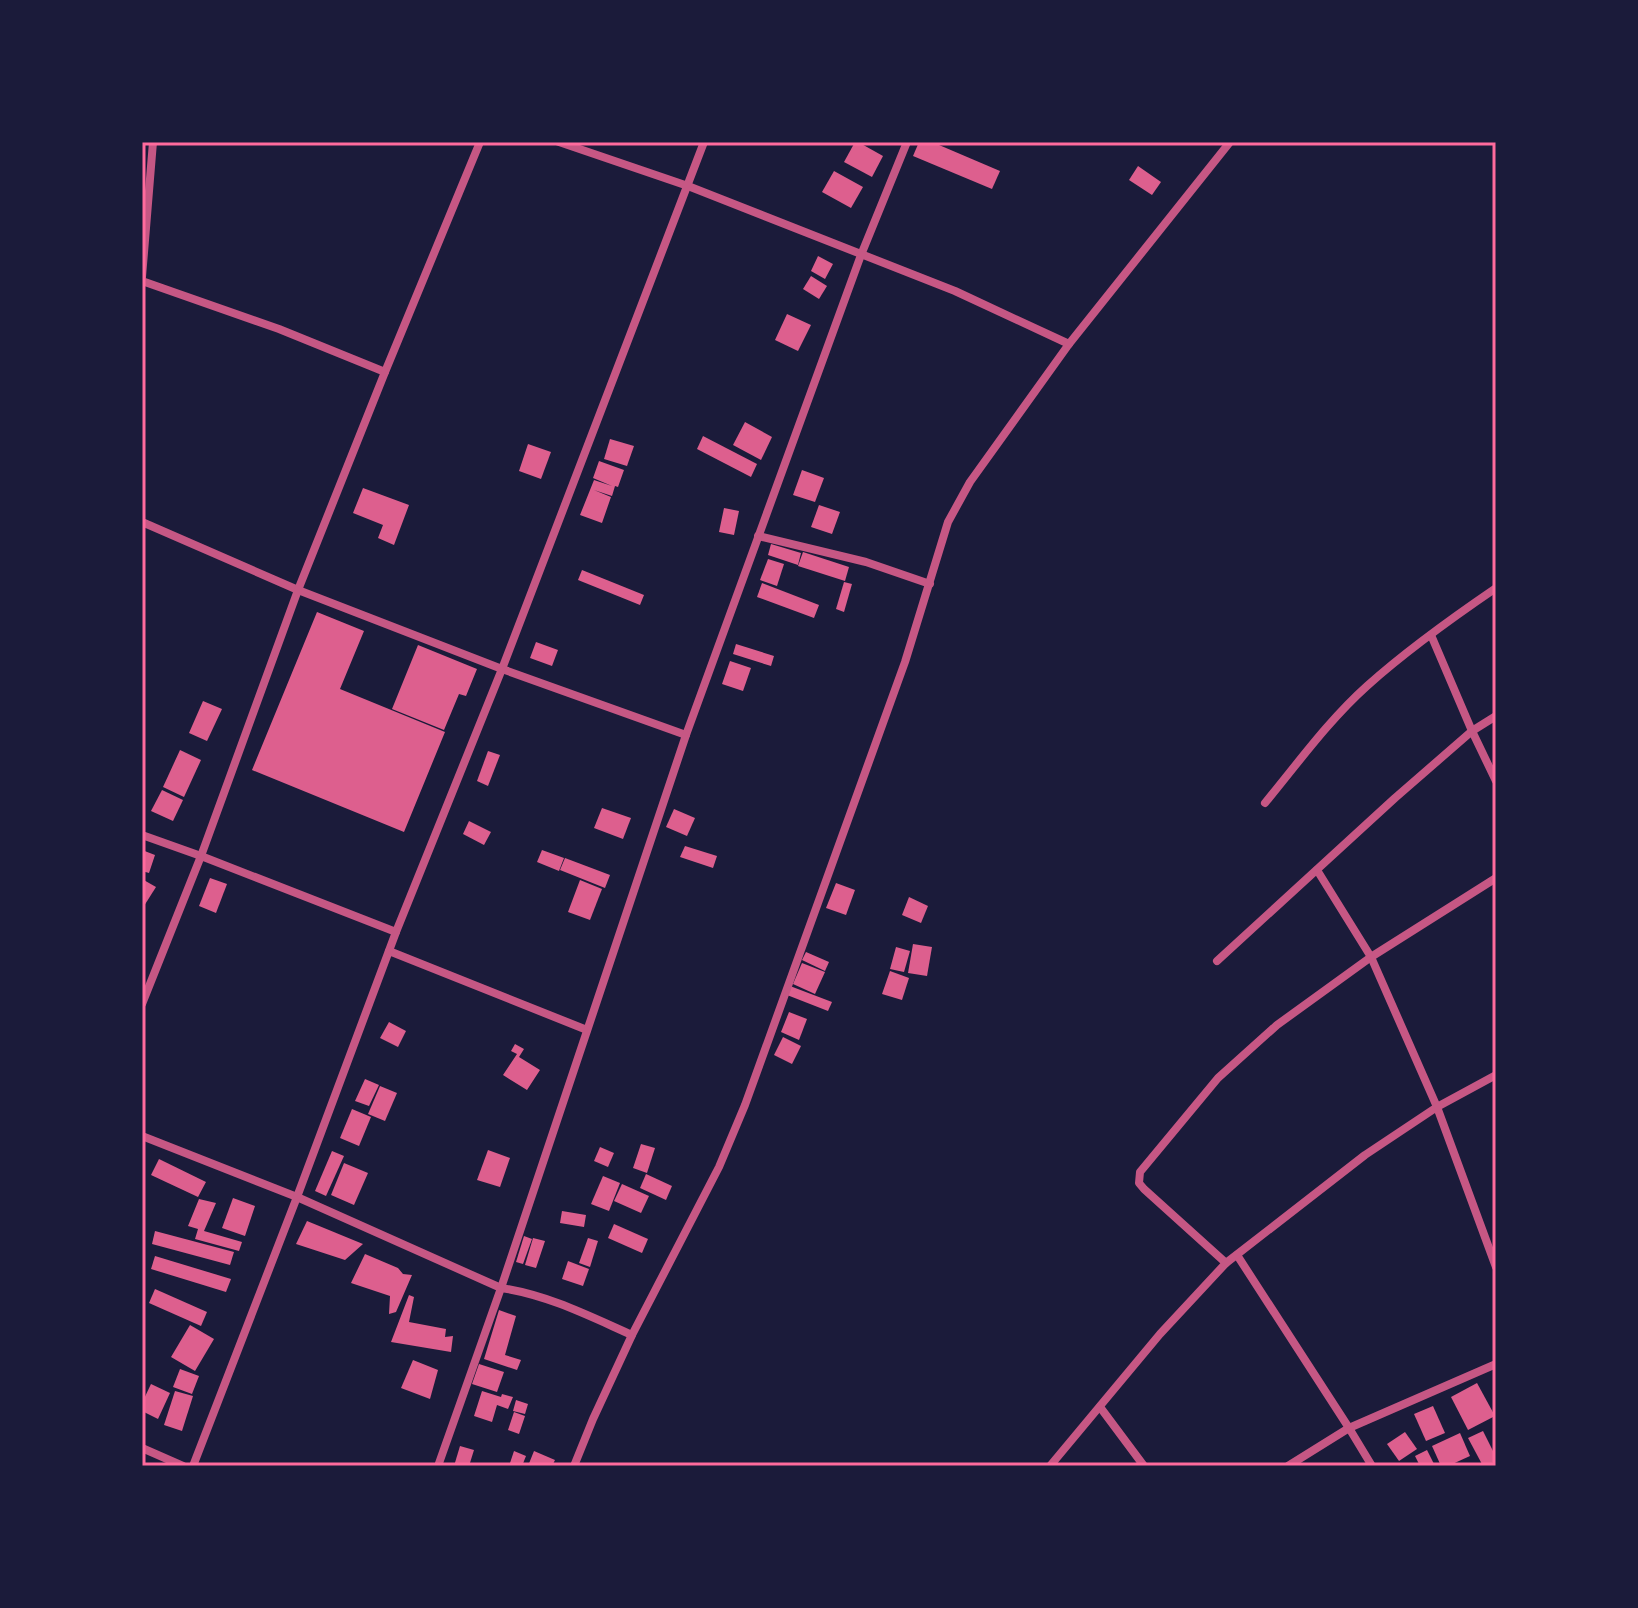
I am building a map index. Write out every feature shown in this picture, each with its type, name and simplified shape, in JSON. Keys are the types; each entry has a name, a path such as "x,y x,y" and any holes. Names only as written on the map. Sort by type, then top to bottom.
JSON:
{"street":[{"path":"153,142 142,279 385,372"},
{"path":"142,1004 201,856 298,590 480,142"},
{"path":"559,142 688,186 955,291 1069,344"},
{"path":"193,1466 396,932 502,669 704,142"},
{"path":"438,1466 501,1288 686,735 861,255 907,142"},
{"path":"574,1466 632,1335 719,1167 745,1105 905,662 948,522 970,482 1069,344 1230,142"},
{"path":"142,522 298,590 502,669 686,735"},
{"path":"758,536 866,562 930,584"},
{"path":"1265,803 1366,686 1496,588"},
{"path":"1431,635 1496,781"},
{"path":"1217,961 1395,798 1472,731 1496,716"},
{"path":"142,835 396,932"},
{"path":"1317,870 1371,957 1437,1107 1496,1267"},
{"path":"1226,1263 1139,1183 1140,1172 1218,1078 1277,1025 1371,957 1496,878"},
{"path":"389,951 587,1030"},
{"path":"1050,1466 1160,1334 1226,1263 1365,1155 1437,1107 1496,1075"},
{"path":"142,1136 297,1197 501,1288 527,1292 562,1304 632,1335"},
{"path":"1237,1255 1372,1466"},
{"path":"1288,1466 1349,1428 1496,1364"},
{"path":"1100,1407 1144,1466"},
{"path":"142,1448 183,1466"}],"building":[{"path":"855,142 883,156 872,177 844,162"},
{"path":"919,142 932,142 1000,171 992,189 913,156"},
{"path":"1138,166 1161,182 1152,195 1129,180"},
{"path":"834,171 863,187 851,208 822,192"},
{"path":"818,256 833,264 825,279 811,271"},
{"path":"811,276 827,286 819,299 803,289"},
{"path":"787,314 811,325 798,351 775,340"},
{"path":"745,422 772,437 761,460 733,445"},
{"path":"703,436 757,464 751,477 697,449"},
{"path":"610,439 634,446 627,466 604,459"},
{"path":"528,444 551,452 541,479 519,471"},
{"path":"599,461 624,470 612,496 594,490 611,497 602,523 580,515 594,480 612,486 593,478"},
{"path":"802,470 824,478 815,502 793,495"},
{"path":"363,488 409,505 394,545 378,538 383,525 353,513"},
{"path":"819,505 840,512 832,534 811,527"},
{"path":"724,508 739,511 734,535 719,532"},
{"path":"771,544 801,553 798,565 768,555"},
{"path":"803,552 849,567 845,581 798,566"},
{"path":"768,559 784,564 777,586 760,580"},
{"path":"582,570 644,595 640,605 578,580"},
{"path":"844,582 852,584 844,612 836,609"},
{"path":"762,583 819,605 814,618 757,597"},
{"path":"317,612 364,631 340,689 445,732 404,832 252,770"},
{"path":"536,642 558,650 552,666 530,658"},
{"path":"736,644 774,656 771,666 733,654"},
{"path":"418,645 477,669 466,696 459,694 444,730 392,709"},
{"path":"730,661 751,668 743,691 722,684"},
{"path":"203,701 222,709 207,741 189,733"},
{"path":"180,750 201,760 184,797 163,787"},
{"path":"488,751 500,755 488,786 477,781"},
{"path":"162,790 183,800 173,821 151,811"},
{"path":"602,808 631,818 623,839 594,828"},
{"path":"674,809 695,818 687,836 666,827"},
{"path":"469,821 491,832 484,845 463,834"},
{"path":"685,846 717,856 713,868 680,857"},
{"path":"142,850 155,855 149,873 142,871"},
{"path":"542,850 564,858 559,871 537,862"},
{"path":"565,858 610,875 605,888 560,870"},
{"path":"210,878 227,884 216,913 199,906"},
{"path":"142,879 156,887 144,906 142,904"},
{"path":"580,880 602,889 590,920 568,912"},
{"path":"836,883 855,890 846,915 826,908"},
{"path":"909,897 928,906 921,923 902,915"},
{"path":"913,944 932,947 927,976 908,973"},
{"path":"896,947 910,951 904,972 890,969"},
{"path":"806,952 829,962 825,971 802,960"},
{"path":"802,963 825,972 815,994 793,984"},
{"path":"890,971 909,978 902,1000 882,994"},
{"path":"790,986 832,1002 828,1011 787,995"},
{"path":"789,1012 807,1019 799,1040 781,1032"},
{"path":"389,1022 406,1031 398,1047 380,1038"},
{"path":"783,1037 801,1046 792,1064 774,1055"},
{"path":"515,1044 524,1049 519,1057 540,1070 527,1090 503,1075 517,1054 511,1051"},
{"path":"365,1079 379,1085 369,1106 355,1101"},
{"path":"380,1086 397,1093 385,1121 368,1114"},
{"path":"352,1109 371,1117 359,1146 340,1138"},
{"path":"641,1144 655,1148 647,1173 633,1168"},
{"path":"600,1147 614,1153 608,1167 594,1161"},
{"path":"488,1150 510,1158 500,1187 477,1180"},
{"path":"332,1151 344,1156 326,1196 315,1191"},
{"path":"159,1159 206,1182 198,1197 151,1175"},
{"path":"344,1163 368,1173 354,1205 331,1195"},
{"path":"646,1174 672,1186 666,1200 640,1188"},
{"path":"603,1176 620,1183 609,1211 591,1204"},
{"path":"622,1184 649,1196 641,1213 614,1201"},
{"path":"233,1198 255,1206 245,1236 222,1228"},
{"path":"199,1199 216,1203 204,1231 242,1242 239,1251 195,1239 198,1229 188,1226"},
{"path":"562,1211 586,1215 584,1227 560,1223"},
{"path":"307,1221 363,1244 345,1260 296,1244"},
{"path":"614,1224 648,1239 642,1253 608,1238"},
{"path":"155,1231 234,1252 230,1265 152,1244"},
{"path":"524,1236 532,1239 523,1264 516,1262"},
{"path":"533,1238 545,1241 536,1268 525,1265"},
{"path":"588,1238 598,1241 590,1267 579,1263"},
{"path":"365,1254 398,1268 403,1274 412,1275 396,1312 389,1314 390,1296 351,1283"},
{"path":"155,1256 231,1279 226,1292 151,1269"},
{"path":"568,1261 589,1269 583,1286 562,1279"},
{"path":"155,1289 207,1312 201,1326 149,1303"},
{"path":"409,1295 414,1297 409,1322 446,1329 445,1337 453,1336 451,1352 391,1342"},
{"path":"499,1310 516,1316 505,1355 521,1360 517,1370 484,1359"},
{"path":"190,1325 214,1339 195,1371 171,1357"},
{"path":"413,1360 438,1370 430,1399 401,1388"},
{"path":"479,1364 504,1372 497,1392 472,1384"},
{"path":"180,1369 199,1376 192,1394 173,1387"},
{"path":"1477,1383 1495,1416 1468,1430 1451,1397"},
{"path":"151,1384 170,1393 158,1419 142,1411 142,1403"},
{"path":"175,1391 193,1396 182,1431 164,1425"},
{"path":"482,1391 513,1397 508,1409 497,1405 492,1422 474,1416"},
{"path":"516,1400 528,1404 525,1414 513,1411"},
{"path":"1433,1406 1445,1433 1426,1441 1414,1414"},
{"path":"514,1412 525,1416 519,1434 508,1430"},
{"path":"1483,1431 1496,1457 1496,1461 1487,1466 1483,1466 1468,1438"},
{"path":"1405,1432 1417,1449 1399,1461 1387,1444"},
{"path":"1460,1433 1470,1456 1441,1466 1432,1446"},
{"path":"460,1446 474,1450 469,1466 454,1466"},
{"path":"1427,1450 1435,1466 1420,1466 1415,1456"},
{"path":"514,1451 526,1456 522,1466 509,1466"},
{"path":"534,1451 555,1460 552,1466 528,1466"}]}
